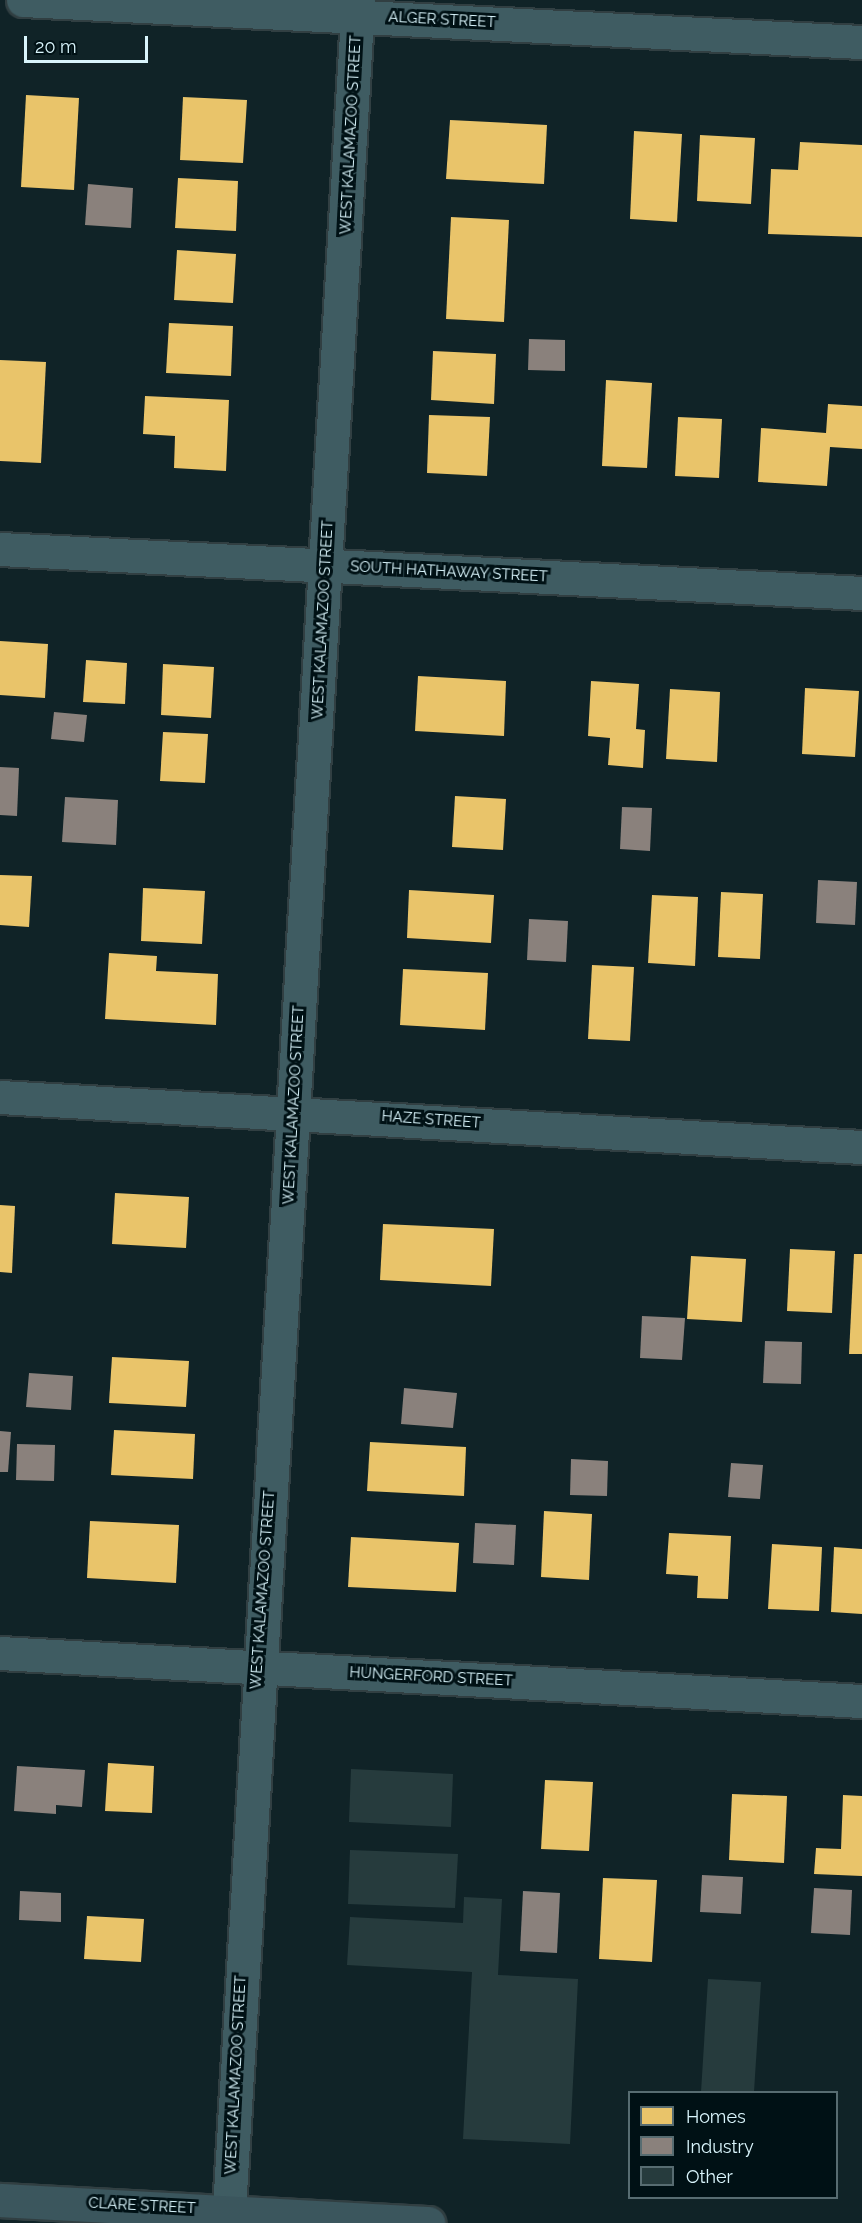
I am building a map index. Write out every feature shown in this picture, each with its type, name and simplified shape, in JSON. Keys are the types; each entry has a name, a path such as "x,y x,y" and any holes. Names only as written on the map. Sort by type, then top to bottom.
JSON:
{"street":[{"name":"ALGER STREET","path":"23,0 358,8 862,42"},
{"name":"WEST KALAMAZOO STREET","path":"229,2210 258,1668 294,1112 358,8"},
{"name":"SOUTH HATHAWAY STREET","path":"0,549 862,593"},
{"name":"HAZE STREET","path":"0,1097 294,1112 862,1147"},
{"name":"HUNGERFORD STREET","path":"0,1653 862,1701"},
{"name":"CLARE STREET","path":"0,2200 229,2210 428,2223"}],"building: Homes":[{"path":"26,95 79,98 74,190 21,187"},
{"path":"183,97 247,100 243,163 180,160"},
{"path":"450,120 547,125 544,184 446,179"},
{"path":"634,131 682,134 677,222 630,219"},
{"path":"700,135 755,138 751,204 697,201"},
{"path":"800,142 862,145 862,237 768,234 771,169 798,170"},
{"path":"178,178 238,181 236,231 175,228"},
{"path":"451,217 509,220 504,322 446,319"},
{"path":"177,250 236,254 233,303 174,300"},
{"path":"169,323 233,326 231,376 166,373"},
{"path":"433,351 496,354 494,404 431,400"},
{"path":"0,360 46,362 41,463 0,461"},
{"path":"606,380 652,383 647,468 602,466"},
{"path":"145,396 229,400 226,471 174,468 175,436 143,434"},
{"path":"828,404 862,406 862,449 830,447 827,486 758,482 761,428 826,433"},
{"path":"429,415 490,417 487,476 427,473"},
{"path":"678,417 722,419 719,478 675,476"},
{"path":"0,641 48,644 45,698 0,695"},
{"path":"86,660 127,663 125,704 83,702"},
{"path":"163,664 214,667 211,718 161,715"},
{"path":"418,676 506,681 504,736 415,731"},
{"path":"591,681 639,684 636,729 645,730 643,768 608,765 610,738 588,736"},
{"path":"805,688 859,691 855,757 802,754"},
{"path":"670,689 720,692 717,762 666,759"},
{"path":"163,732 208,734 205,783 160,781"},
{"path":"455,796 506,799 503,850 452,847"},
{"path":"0,875 32,876 29,927 0,925"},
{"path":"143,888 205,891 202,944 141,941"},
{"path":"409,890 494,895 491,943 407,938"},
{"path":"721,892 763,894 760,959 718,957"},
{"path":"652,895 698,897 695,966 648,963"},
{"path":"109,953 157,956 156,971 218,974 216,1025 105,1019"},
{"path":"592,965 634,967 630,1041 588,1039"},
{"path":"403,969 488,973 485,1030 400,1025"},
{"path":"115,1193 189,1197 186,1248 112,1244"},
{"path":"0,1205 15,1206 12,1273 0,1272"},
{"path":"383,1224 494,1229 491,1286 380,1280"},
{"path":"790,1249 835,1251 832,1313 787,1311"},
{"path":"854,1254 862,1254 862,1354 849,1354"},
{"path":"691,1256 746,1259 742,1322 687,1319"},
{"path":"112,1357 189,1361 186,1407 109,1403"},
{"path":"114,1430 195,1434 193,1479 111,1475"},
{"path":"370,1442 466,1447 464,1496 367,1491"},
{"path":"544,1511 592,1514 589,1580 541,1577"},
{"path":"90,1521 179,1525 176,1583 87,1578"},
{"path":"669,1533 731,1536 728,1599 697,1598 698,1576 666,1574"},
{"path":"351,1537 459,1543 456,1592 348,1587"},
{"path":"772,1544 822,1547 819,1611 768,1609"},
{"path":"834,1547 862,1549 862,1614 831,1612"},
{"path":"108,1763 154,1766 152,1813 105,1811"},
{"path":"545,1780 593,1782 589,1851 541,1849"},
{"path":"732,1794 787,1796 784,1863 729,1860"},
{"path":"843,1795 862,1796 862,1876 814,1874 816,1848 841,1849"},
{"path":"603,1878 657,1880 652,1962 599,1959"},
{"path":"87,1916 144,1919 141,1962 84,1959"}],"building: Industry":[{"path":"88,184 133,188 131,228 85,225"},
{"path":"529,339 565,340 565,371 528,370"},
{"path":"54,712 87,715 84,742 51,739"},
{"path":"0,767 19,768 17,816 0,815"},
{"path":"65,797 118,800 116,845 62,842"},
{"path":"622,807 652,808 650,851 620,849"},
{"path":"818,880 857,882 855,925 816,923"},
{"path":"529,919 568,921 566,962 527,960"},
{"path":"642,1316 685,1318 682,1360 640,1358"},
{"path":"765,1341 802,1342 801,1384 763,1383"},
{"path":"29,1373 73,1376 71,1410 26,1407"},
{"path":"404,1388 457,1393 453,1428 401,1424"},
{"path":"0,1431 11,1432 8,1472 0,1472"},
{"path":"17,1444 55,1445 54,1481 16,1480"},
{"path":"571,1459 608,1461 607,1496 570,1495"},
{"path":"731,1463 763,1465 760,1499 728,1497"},
{"path":"475,1523 516,1525 514,1565 473,1563"},
{"path":"17,1766 85,1770 82,1807 56,1805 56,1814 14,1811"},
{"path":"702,1875 743,1877 741,1914 700,1912"},
{"path":"814,1888 852,1890 850,1935 811,1933"},
{"path":"20,1891 61,1893 61,1922 19,1920"},
{"path":"523,1891 560,1893 557,1953 520,1951"}],"building: Other":[{"path":"351,1769 453,1774 451,1827 349,1822"},
{"path":"350,1850 458,1854 455,1908 348,1904"},
{"path":"464,1897 502,1899 498,1975 578,1979 570,2144 463,2139 472,1972 347,1965 350,1917 463,1923"},
{"path":"708,1979 761,1982 754,2091 701,2091"}]}
